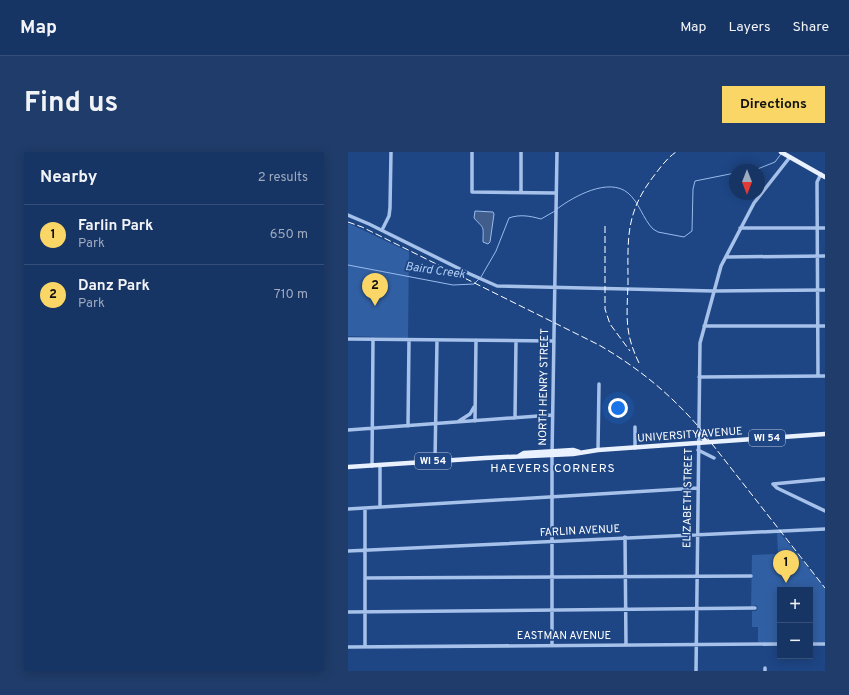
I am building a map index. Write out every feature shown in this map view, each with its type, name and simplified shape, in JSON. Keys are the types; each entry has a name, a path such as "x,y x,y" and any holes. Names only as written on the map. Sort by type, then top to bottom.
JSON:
{"main road":[{"path":"785,154 823,176"},
{"path":"698,434 709,442"},
{"name":"UNIVERSITY AVENUE","path":"348,468 517,456 524,453 552,454 573,450 580,452 825,434"}],"street":[{"path":"382,230 389,216 390,208 391,152"},
{"path":"472,152 472,192 556,193"},
{"path":"521,152 521,192"},
{"name":"NORTH HENRY STREET","path":"552,645 552,415 557,152"},
{"name":"ELIZABETH STREET","path":"696,671 700,343 721,266 740,228 785,154"},
{"path":"818,376 817,182 823,176"},
{"path":"348,215 382,230 476,277 494,285 503,287 714,291 825,290"},
{"path":"740,228 825,228"},
{"path":"726,257 825,256"},
{"path":"704,326 825,326"},
{"path":"348,339 553,341"},
{"path":"372,466 373,339"},
{"path":"408,426 409,340"},
{"path":"434,461 437,340"},
{"path":"475,421 476,340"},
{"path":"515,418 516,341"},
{"path":"699,377 825,376"},
{"path":"598,450 599,384"},
{"path":"455,422 470,414 475,402"},
{"path":"348,430 552,415"},
{"path":"636,427 636,448"},
{"path":"698,450 714,458"},
{"path":"380,465 380,507"},
{"path":"825,479 773,484 777,488 825,511"},
{"path":"348,509 698,488"},
{"path":"365,508 365,647"},
{"name":"FARLIN AVENUE","path":"348,551 825,528"},
{"path":"625,538 626,645"},
{"path":"365,578 751,576"},
{"path":"348,612 696,610 755,608"},
{"name":"EASTMAN AVENUE","path":"348,647 777,644"},
{"path":"813,644 825,644"}],"shaded area":[{"path":"475,211 493,212 494,214 490,242 488,244 483,242 483,228 474,218"},
{"path":"348,223 409,252 408,338 348,336"},
{"path":"777,532 779,532 825,588 825,642 813,642 813,587 777,587 777,642 758,642 758,627 752,627 752,611 756,611 758,608 756,605 751,607 752,555 778,554"}],"waterway":[{"name":"Baird Creek","path":"765,166 775,162 781,154"},
{"name":"Baird Creek","path":"557,209 582,194 592,190 611,187 628,193 653,229 658,232 684,237 692,231 693,189 695,181 729,174"},
{"name":"Baird Creek","path":"481,277 496,251 509,218 525,216 541,219 555,211"},
{"name":"Baird Creek","path":"348,265 453,285 474,284 479,279"}],"railway":[{"path":"639,363 631,342 627,315 630,227 637,203 644,190 663,164 676,152"},
{"path":"348,222 362,227 599,345 613,353 652,381 698,426 825,588"},
{"path":"605,226 605,309 610,324 630,351"}],"place":[{"name":"Danz Park","path":"375,306"},
{"name":"Farlin Park","path":"786,583"}],"district":[{"name":"HAEVERS CORNERS","path":"553,469"}]}
